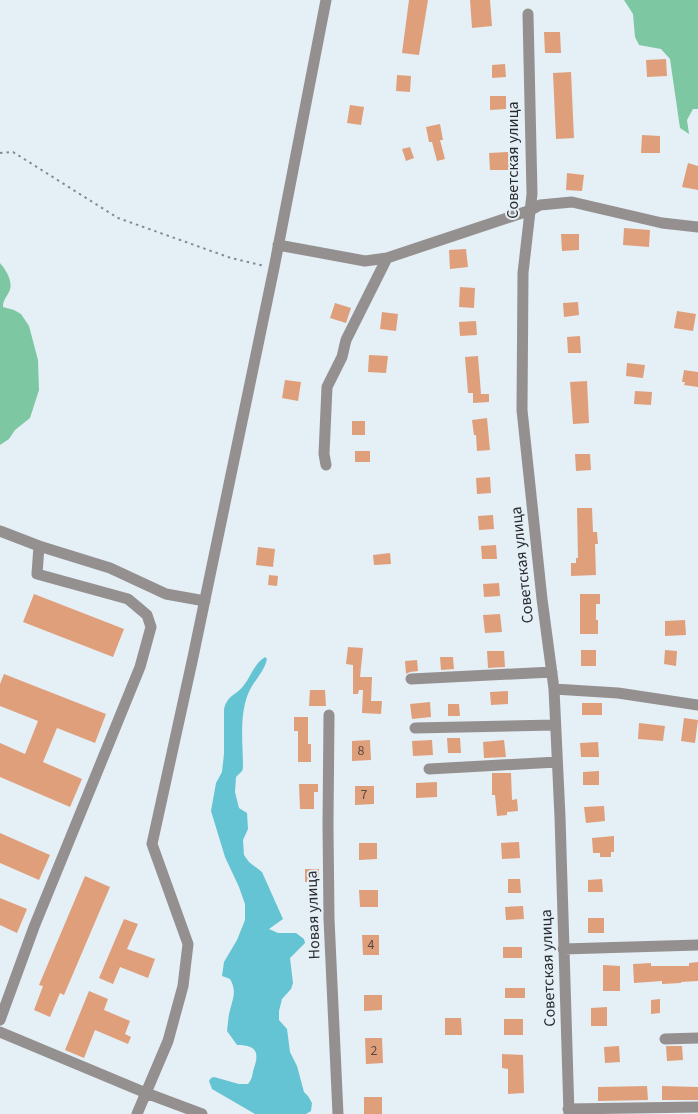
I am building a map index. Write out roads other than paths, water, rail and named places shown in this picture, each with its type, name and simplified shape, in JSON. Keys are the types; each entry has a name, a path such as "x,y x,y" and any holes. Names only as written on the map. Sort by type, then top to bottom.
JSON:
{"street":[{"path":"136,1114 168,1041 184,986 188,944 152,844 274,268 326,0"},
{"name":"Советская улица","path":"528,14 531,210 523,272 522,410 541,590 554,689 568,1112"},
{"path":"278,245 365,261 387,258 531,210 540,205 572,202 662,223 698,227"},
{"path":"326,464 324,454 327,387 342,357 346,340 387,258"},
{"path":"0,531 39,546 110,568 166,594 205,601"},
{"path":"0,1020 34,927 140,667 151,627 147,615 128,599 37,574 39,546"},
{"path":"411,680 552,672"},
{"path":"554,689 618,692 698,705"},
{"name":"Новая улица","path":"329,715 329,919 338,1114"},
{"path":"416,728 555,725"},
{"path":"429,769 557,762"},
{"path":"563,949 698,945"},
{"path":"0,1032 146,1093 202,1114"},
{"path":"665,1039 698,1038"},
{"path":"568,1112 698,1107"}],"water":[{"path":"265,657 267,659 266,664 250,689 243,712 243,768 236,777 235,792 239,808 247,813 248,829 243,840 244,855 249,862 262,872 283,919 269,929 278,933 296,933 304,939 305,943 290,958 293,983 291,989 282,999 279,1020 287,1029 290,1052 297,1066 304,1092 312,1103 311,1111 306,1114 255,1114 212,1089 209,1081 214,1077 239,1084 248,1084 252,1078 256,1062 254,1050 248,1046 237,1045 227,1031 234,991 230,979 222,976 224,962 237,940 245,920 245,904 225,857 211,811 216,783 222,772 224,709 230,698 244,685 255,667"}]}
